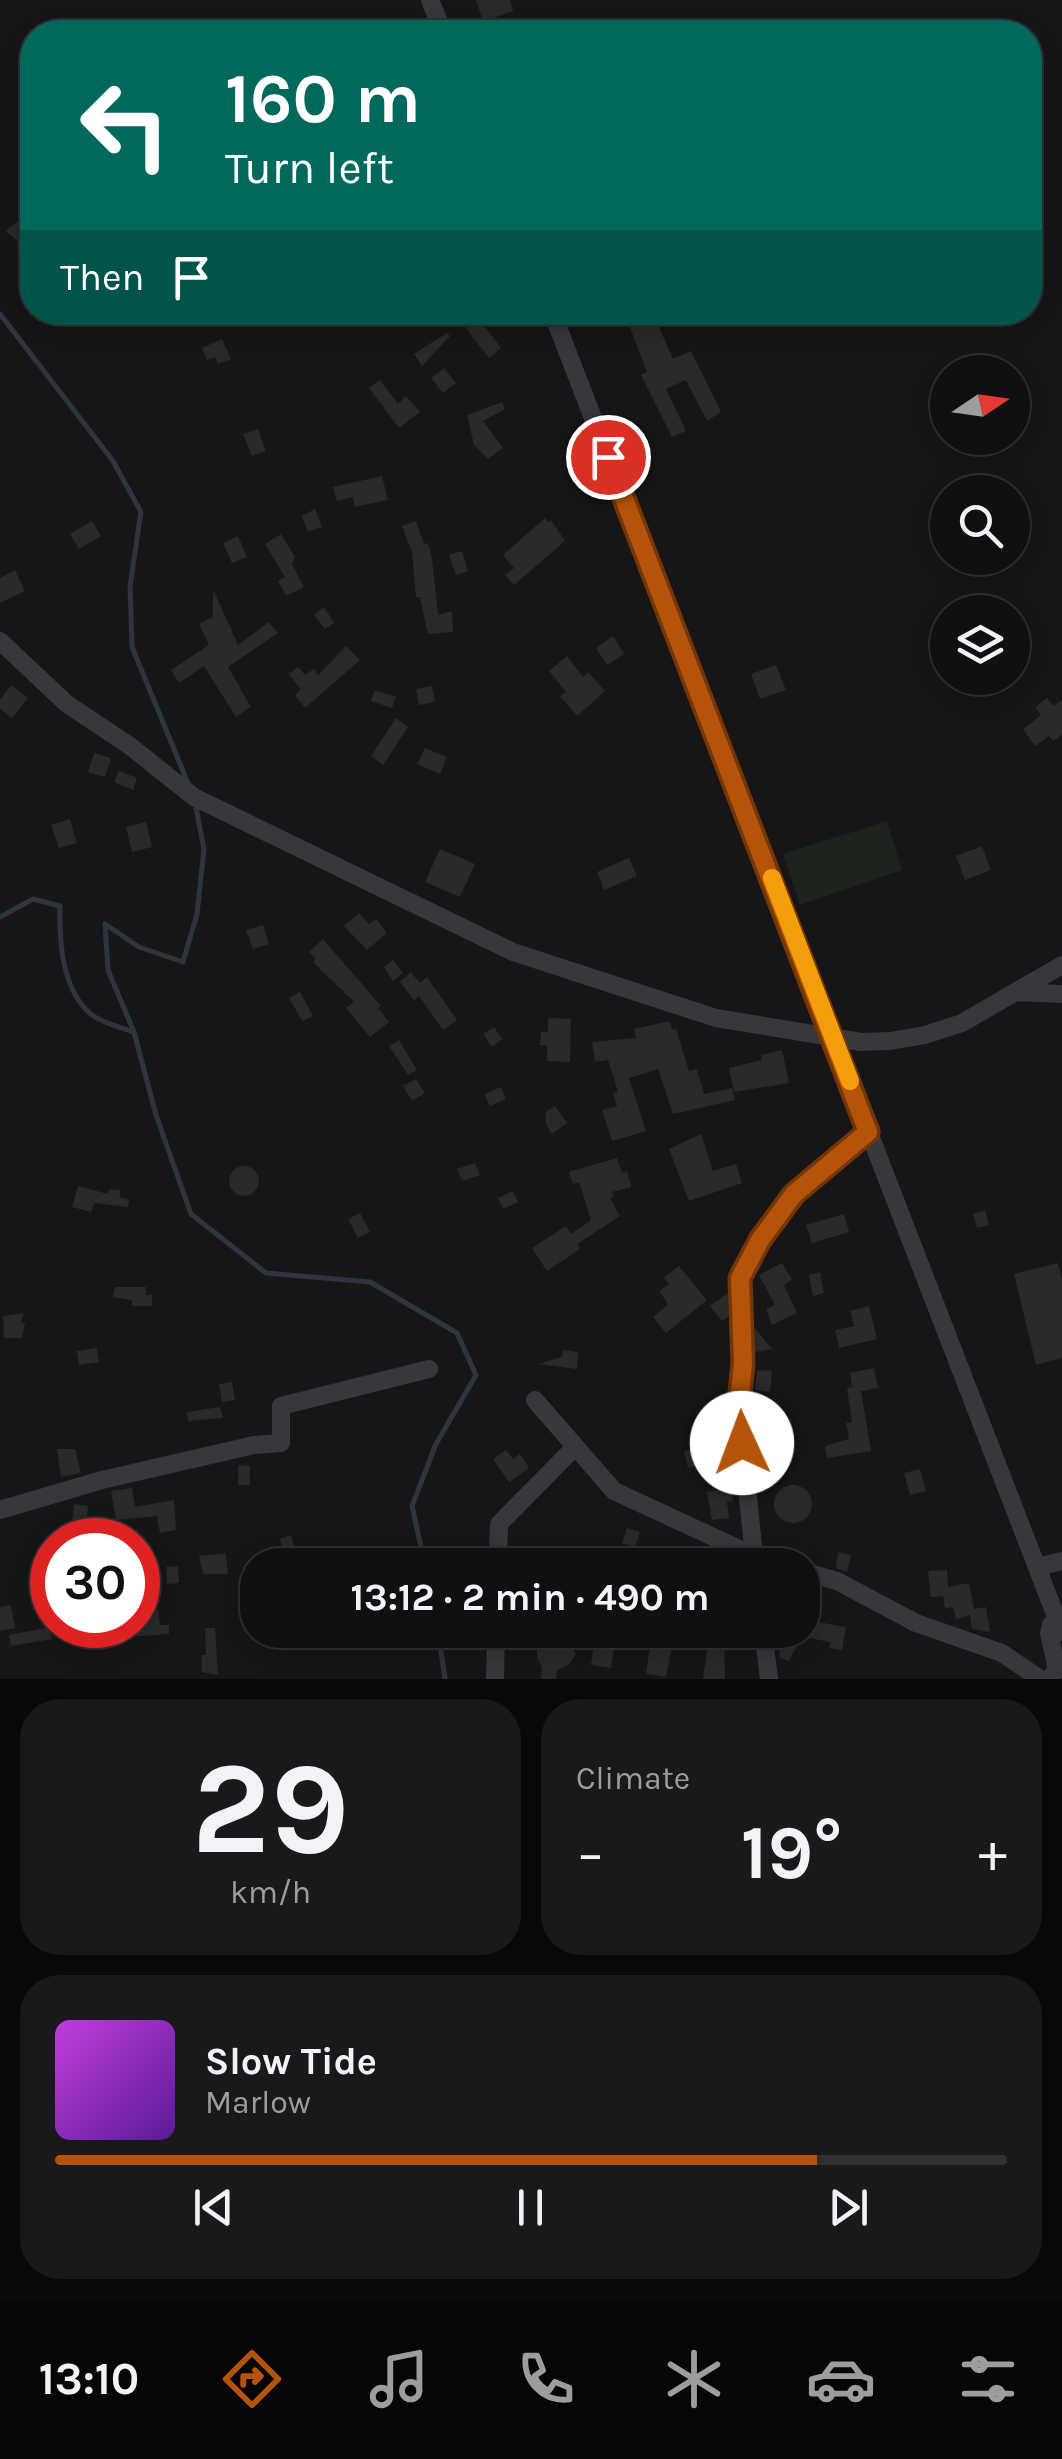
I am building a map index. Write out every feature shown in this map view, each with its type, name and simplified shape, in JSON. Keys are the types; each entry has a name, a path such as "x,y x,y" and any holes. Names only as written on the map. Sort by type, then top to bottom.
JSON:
{"street":[{"path":"557,325 1060,1626 1050,1625 1057,1669 1050,1679"},
{"path":"0,642 67,704 130,746 194,797 513,952 716,1018 861,1042 925,1035 962,1022 1062,965"},
{"path":"1017,992 1062,994"},
{"path":"753,1548 738,1411 743,1364 740,1278 760,1240 794,1194 868,1132"},
{"path":"0,1510 102,1480 254,1445 281,1443 282,1406 429,1369"},
{"path":"536,1400 614,1491 730,1548"},
{"path":"498,1548 499,1524 575,1447"},
{"path":"1037,1567 1062,1561"},
{"path":"820,1576 837,1581 916,1623 1002,1653 1040,1679"},
{"path":"495,1679 496,1648"},
{"path":"766,1648 770,1679"}],"shaded area":[{"path":"887,821 902,870 800,905 783,854"}],"building":[{"path":"476,0 510,0 513,11 482,20"},
{"path":"19,220 20,221 17,241 6,231"},
{"path":"464,325 484,325 501,348 489,358"},
{"path":"629,325 658,325 673,359 691,351 721,412 707,421 686,380 666,389 686,431 672,437 641,375 647,372"},
{"path":"447,333 450,336 422,366 414,354"},
{"path":"222,339 231,359 218,364 215,357 207,360 202,348"},
{"path":"444,368 456,383 443,393 431,378"},
{"path":"380,380 398,404 406,396 420,412 399,428 369,388"},
{"path":"502,402 505,409 483,421 503,448 488,459 474,445 467,415"},
{"path":"258,429 266,451 252,456 243,434"},
{"path":"382,476 388,500 354,507 353,497 337,501 333,487"},
{"path":"315,509 322,527 308,532 302,516"},
{"path":"545,518 551,520 565,541 514,585 505,575 514,568 503,555"},
{"path":"92,521 101,536 79,549 70,534"},
{"path":"416,521 432,559 438,615 452,611 453,632 428,634 420,597 416,597 412,552 402,526"},
{"path":"281,534 295,557 292,564 304,587 286,596 278,581 285,577 265,544"},
{"path":"238,536 247,557 232,563 223,543"},
{"path":"462,551 468,571 456,575 449,555"},
{"path":"15,570 25,591 0,603 0,578"},
{"path":"213,589 238,645 269,622 278,633 228,667 251,707 236,717 204,666 179,683 171,670 209,645 199,624 213,617"},
{"path":"324,607 334,623 325,629 314,615"},
{"path":"613,636 624,654 607,665 596,648"},
{"path":"346,646 360,660 305,708 295,695 301,690 289,674 298,667 305,675 314,669 318,675"},
{"path":"567,656 583,677 588,672 605,691 577,716 560,696 566,692 549,671"},
{"path":"776,665 786,690 760,699 751,674"},
{"path":"11,685 28,698 12,718 0,709 0,700"},
{"path":"432,686 435,702 419,705 416,689"},
{"path":"375,690 396,697 392,708 371,701"},
{"path":"1047,698 1054,706 1062,700 1062,735 1053,741 1049,736 1035,746 1023,729 1041,715 1035,707"},
{"path":"396,718 408,727 383,765 371,756"},
{"path":"425,748 447,757 440,774 417,764"},
{"path":"94,753 111,758 105,777 88,772"},
{"path":"119,771 137,778 133,790 114,782"},
{"path":"70,819 77,843 59,848 51,825"},
{"path":"146,822 152,847 132,852 126,827"},
{"path":"982,846 991,870 965,880 956,856"},
{"path":"440,849 475,864 460,897 425,882"},
{"path":"629,858 637,876 604,890 597,872"},
{"path":"359,913 369,924 376,919 387,933 367,950 344,926"},
{"path":"263,925 269,944 253,949 246,930"},
{"path":"323,939 381,1006 378,1008 389,1022 370,1037 346,1008 354,1002 313,962 316,959 309,952"},
{"path":"393,960 403,973 393,981 384,967"},
{"path":"411,972 420,983 427,977 457,1020 443,1030 419,996 414,1000 400,982"},
{"path":"300,992 313,1016 302,1021 289,998"},
{"path":"548,1018 571,1019 570,1062 547,1061 547,1045 540,1045 541,1032 548,1032"},
{"path":"670,1021 689,1071 697,1069 704,1094 732,1088 735,1100 673,1114 658,1069 629,1078 646,1131 612,1141 602,1110 617,1106 613,1093 618,1092 608,1060 595,1062 592,1042 636,1038 634,1029"},
{"path":"494,1027 502,1039 492,1047 483,1034"},
{"path":"399,1040 417,1070 408,1075 389,1046"},
{"path":"782,1050 789,1083 734,1092 729,1068 762,1060 761,1055"},
{"path":"416,1079 425,1093 412,1101 403,1086"},
{"path":"501,1087 506,1099 490,1106 484,1094"},
{"path":"555,1106 567,1123 552,1134 546,1124 546,1112"},
{"path":"701,1134 713,1171 736,1164 742,1183 689,1201 669,1149"},
{"path":"617,1158 622,1173 627,1171 631,1187 612,1192 614,1197 610,1198 620,1216 577,1244 580,1249 547,1271 532,1248 566,1226 571,1234 591,1220 579,1182 573,1184 569,1172"},
{"path":"475,1163 480,1175 462,1181 457,1169"},
{"path":"244,1166 258,1175 259,1181 250,1195 244,1196 230,1187 229,1181 238,1167"},
{"path":"78,1186 108,1194 109,1189 120,1190 120,1197 129,1200 128,1207 94,1203 91,1212 72,1207"},
{"path":"513,1191 518,1202 503,1209 498,1198"},
{"path":"985,1210 989,1225 977,1228 973,1214"},
{"path":"360,1213 370,1232 358,1238 348,1219"},
{"path":"844,1214 849,1232 812,1243 806,1225"},
{"path":"782,1263 792,1280 784,1285 797,1313 772,1325 766,1309 775,1305 759,1275"},
{"path":"1058,1263 1062,1279 1062,1358 1036,1365 1014,1274"},
{"path":"679,1266 707,1300 666,1333 653,1317 668,1304 659,1291 669,1284 664,1277"},
{"path":"820,1272 824,1293 813,1296 809,1275"},
{"path":"115,1287 146,1287 146,1295 152,1295 152,1306 132,1306 132,1300 113,1297"},
{"path":"728,1293 729,1316 722,1321 710,1306"},
{"path":"869,1306 877,1339 839,1348 835,1330 854,1326 850,1311"},
{"path":"24,1313 22,1338 4,1338 3,1316"},
{"path":"754,1327 772,1349 755,1352"},
{"path":"97,1348 99,1362 79,1365 77,1351"},
{"path":"563,1350 578,1352 577,1369 538,1364 562,1357"},
{"path":"874,1368 878,1388 861,1391 871,1451 827,1458 825,1446 849,1439 846,1423 852,1422 847,1388 852,1387 850,1373"},
{"path":"757,1370 772,1371 770,1392 755,1390"},
{"path":"232,1382 235,1400 222,1402 219,1384"},
{"path":"220,1407 223,1418 188,1421 187,1412"},
{"path":"716,1443 721,1460 688,1468 684,1451"},
{"path":"57,1449 75,1449 81,1473 61,1477"},
{"path":"506,1450 513,1459 520,1454 529,1468 509,1482 493,1459"},
{"path":"238,1465 250,1466 250,1485 238,1485"},
{"path":"920,1469 926,1491 910,1495 904,1473"},
{"path":"793,1485 807,1490 812,1504 807,1518 793,1523 779,1518 774,1504 779,1490"},
{"path":"132,1488 135,1507 174,1500 176,1530 160,1533 157,1516 116,1518 111,1491"},
{"path":"731,1488 733,1501 727,1502 729,1518 712,1520 707,1492"},
{"path":"74,1504 88,1506 87,1518 72,1518"},
{"path":"627,1528 640,1532 635,1547 622,1543"},
{"path":"291,1535 294,1548 282,1548 280,1539"},
{"path":"838,1552 851,1555 847,1572 836,1568"},
{"path":"226,1553 228,1574 203,1574 199,1556"},
{"path":"178,1566 179,1583 167,1584 166,1567"},
{"path":"947,1570 948,1587 969,1583 974,1609 986,1607 990,1632 972,1629 970,1615 956,1619 953,1607 945,1608 943,1596 931,1597 928,1571"},
{"path":"11,1605 15,1628 0,1631 0,1607"},
{"path":"820,1622 846,1627 842,1650 829,1648 830,1642 820,1640"},
{"path":"160,1625 169,1625 169,1634 160,1635"},
{"path":"205,1628 215,1628 218,1675 202,1672"},
{"path":"30,1631 30,1643 11,1646 9,1635"},
{"path":"537,1648 572,1648 576,1654 568,1665 557,1670 556,1679 541,1679"},
{"path":"594,1648 614,1648 611,1668 591,1665"},
{"path":"650,1648 671,1650 666,1677 646,1674"},
{"path":"707,1648 724,1648 725,1679 703,1679"},
{"path":"780,1648 796,1648 789,1661 779,1658"}],"waterway":[{"path":"0,314 113,461 141,512 130,586 132,647 188,783"},
{"path":"195,803 204,849 197,914 183,962 139,947 105,924 108,970 134,1032 156,1115 191,1214 266,1273 370,1282 457,1333 476,1375 436,1444 412,1506 421,1548"},
{"path":"0,917 33,899 60,906 62,951 75,995 95,1017 133,1032"},
{"path":"441,1648 445,1679"}],"slow traffic":[{"path":"772,878 850,1081"}],"route":[{"path":"608,457 868,1132 794,1194 760,1240 740,1278 743,1364 738,1411 742,1443"}]}
